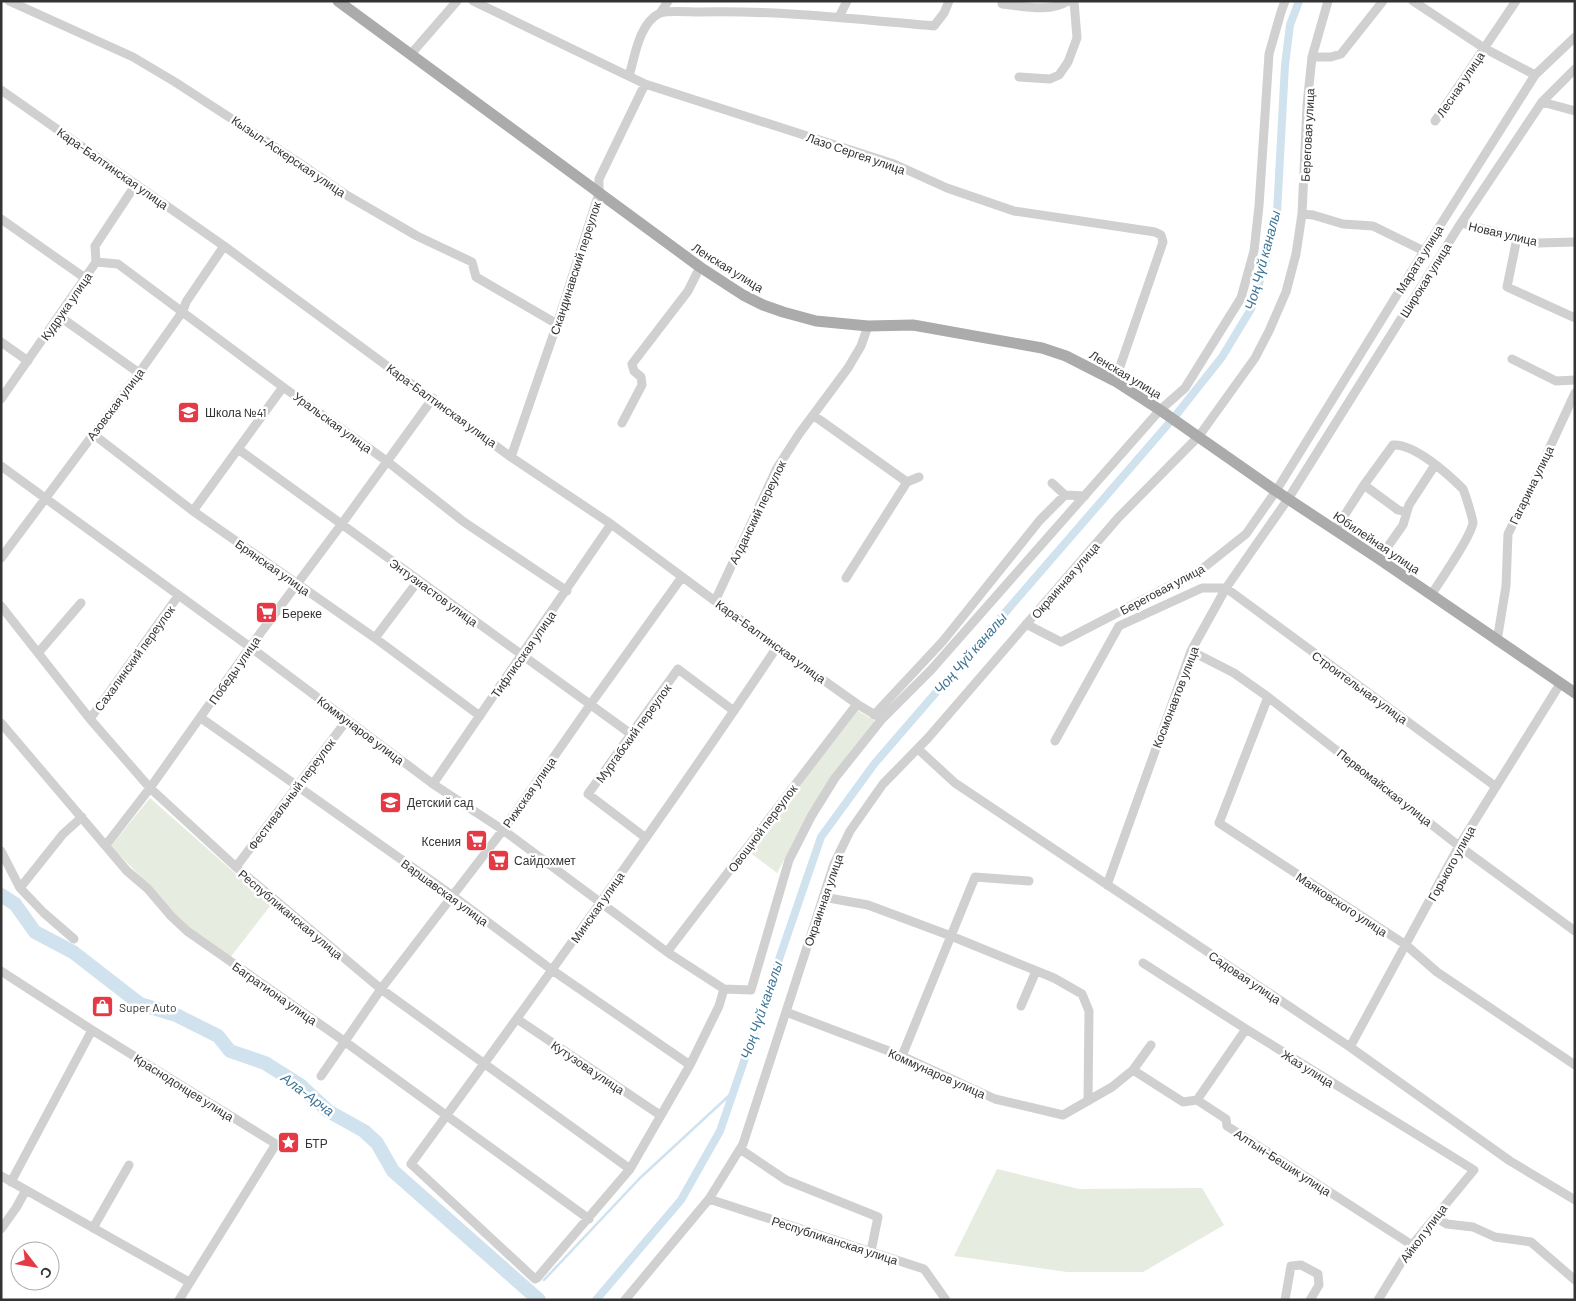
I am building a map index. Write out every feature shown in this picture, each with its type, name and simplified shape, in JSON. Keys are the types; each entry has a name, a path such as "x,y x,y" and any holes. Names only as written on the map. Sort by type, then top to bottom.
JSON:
{"main road":[{"name":"Ленская улица","path":"338,1 700,267 743,295 783,312 816,321 868,326 913,325 1042,348 1066,356 1115,381 1162,411"},
{"name":"Юбилейная улица","path":"1162,411 1276,491 1575,693"}],"street":[{"name":"Кызыл-Аскерская улица","path":"9,1 133,57 175,82 348,196 417,236 472,262 476,277 557,324"},
{"path":"411,54 457,1"},
{"name":"Лазо Сергея улица","path":"473,1 646,84 894,164 947,188 1014,211 1155,232 1161,235 1163,242 1115,381"},
{"path":"629,76 642,34 648,22 661,12 668,1"},
{"path":"839,17 847,1"},
{"path":"661,12 727,11 839,17 934,26 944,13 949,1"},
{"path":"1002,4 1047,8 1056,7 1068,1"},
{"path":"1019,77 1050,79 1059,75 1068,62 1076,38 1074,1"},
{"path":"878,717 931,670 1085,496 1184,388 1241,298 1254,251 1269,54 1285,1"},
{"name":"Береговая улица","path":"1197,435 1255,358 1286,292 1296,254 1302,214 1307,105 1312,57 1328,1"},
{"path":"1312,57 1331,57 1341,54 1383,1"},
{"path":"1413,1 1484,48 1535,75"},
{"name":"Лесная улица","path":"1435,121 1516,1"},
{"name":"Марата улица","path":"1276,491 1535,75 1575,37"},
{"name":"Широкая улица","path":"1288,499 1461,224 1542,102 1575,69"},
{"name":"Скандинавский переулок","path":"512,456 599,193 599,178 646,84"},
{"name":"Кара-Балтинская улица","path":"1,90 224,246 512,456 612,524 777,646 878,717"},
{"path":"1542,102 1575,111"},
{"name":"Кудрука улица","path":"1,398 96,262 95,246 136,184"},
{"path":"1302,214 1313,215 1343,224 1373,226 1424,251"},
{"path":"1,219 85,278"},
{"name":"Новая улица","path":"1461,224 1538,243 1575,242"},
{"path":"1518,238 1507,286 1575,318"},
{"name":"Азовская улица","path":"1,558 139,373 183,311 186,302 224,246"},
{"name":"Уральская улица","path":"96,262 118,264 283,387 388,462 464,522 567,591"},
{"path":"622,423 642,385 641,377 634,371 632,364 688,291 700,267"},
{"path":"59,316 139,373"},
{"name":"Алданский переулок","path":"715,601 777,468 848,368 861,346 868,326"},
{"path":"1,342 28,361"},
{"path":"1512,359 1556,381 1575,380"},
{"path":"193,511 283,387"},
{"name":"Гагарина улица","path":"1498,641 1506,586 1508,534 1575,393"},
{"name":"Победы улица","path":"106,844 150,788 250,647 342,525 433,398"},
{"path":"813,415 907,482"},
{"name":"Брянская улица","path":"93,434 193,511 375,638 480,716"},
{"name":"Окраинная улица","path":"625,1300 709,1199 743,1144 834,864 850,831 883,784 918,749 1118,518 1197,435"},
{"path":"1335,530 1393,445 1402,445 1435,465 1463,489 1473,523 1466,540 1431,595"},
{"name":"Энтузиастов улица","path":"238,449 631,734"},
{"path":"1378,559 1403,525 1409,505 1435,465"},
{"name":"Коммунаров улица","path":"1,466 250,647 433,784 503,830 668,952 724,989"},
{"path":"846,578 907,482 919,477"},
{"path":"1052,483 1065,495 1085,496"},
{"path":"1364,485 1398,510 1406,512"},
{"name":"Береговая улица","path":"1026,624 1061,642 1202,569 1246,534 1276,491"},
{"path":"589,1218 630,1169 690,1064 719,1006 724,989 751,990 789,860 812,814 878,717 943,642 1040,520 1065,495"},
{"name":"Космонавтов улица","path":"1107,885 1191,651 1226,588 1288,499"},
{"name":"Тифлисская улица","path":"433,784 612,524"},
{"name":"Рижская улица","path":"321,1076 381,989 503,830 682,577"},
{"path":"375,638 418,581"},
{"name":"Береговая улица","path":"1055,741 1119,626 1202,588 1226,588"},
{"name":"Строительная улица","path":"1226,588 1495,786"},
{"name":"Сахалинский переулок","path":"90,719 178,596"},
{"path":"38,653 81,603"},
{"name":"Республиканская улица","path":"1,606 90,719 150,788 236,867 381,989 630,1169"},
{"name":"Минская улица","path":"589,1218 535,1279 411,1164 646,838 777,646"},
{"name":"Первомайская улица","path":"1191,651 1234,673 1268,697 1459,846 1575,931"},
{"name":"Мургабский переулок","path":"646,838 588,794 678,669 734,711"},
{"name":"Горького улица","path":"1350,1047 1459,846 1560,684"},
{"name":"Маяковского улица","path":"1268,697 1219,823 1406,945 1437,972 1575,1065"},
{"name":"Овощной переулок","path":"668,952 857,704"},
{"name":"Варшавская улица","path":"201,718 453,896 552,970 690,1064"},
{"name":"Фестивальный переулок","path":"236,867 347,720"},
{"name":"Багратиона улица","path":"1,723 128,871 148,889 171,916 187,931 344,1041 589,1218"},
{"name":"Садовая улица","path":"918,749 955,783 1350,1047 1510,1161 1573,1195"},
{"path":"20,888 63,834 82,816"},
{"path":"1,851 20,888 44,914 74,939"},
{"path":"902,1056 975,877 1030,880"},
{"path":"824,897 868,905 951,936 1054,978 1082,994 1089,1011 1088,1101"},
{"name":"Жаз улица","path":"1143,963 1474,1170"},
{"name":"Краснодонцев улица","path":"1,971 276,1144 189,1282"},
{"path":"1021,1006 1036,971"},
{"name":"Коммунаров улица","path":"786,1012 902,1056 995,1099 1063,1116 1088,1101"},
{"name":"Кутузова улица","path":"517,1018 660,1115"},
{"path":"1198,1100 1246,1029"},
{"path":"11,1182 92,1030"},
{"path":"1088,1101 1112,1087 1132,1070 1151,1045"},
{"name":"Алтын-Бешик улица","path":"1132,1070 1183,1102 1198,1100 1226,1119 1227,1126 1412,1245"},
{"path":"740,1148 786,1180 878,1217 871,1252"},
{"path":"94,1228 129,1165"},
{"name":"Айкол улица","path":"1378,1300 1412,1245 1474,1170"},
{"path":"1,1176 189,1282 179,1300"},
{"path":"1,1230 26,1190"},
{"name":"Республиканская улица","path":"709,1199 924,1268 946,1300"},
{"path":"1435,1216 1447,1224 1473,1226 1495,1238 1531,1242 1575,1280"},
{"path":"1285,1300 1290,1266 1301,1265 1318,1274 1320,1285 1310,1300"}],"shaded area":[{"path":"857,710 875,721 808,815 777,873 748,851"},
{"path":"150,798 271,905 229,959 183,925 155,892 111,846"},
{"path":"997,1169 1079,1189 1202,1188 1224,1225 1143,1272 1067,1272 954,1256"}],"waterway":[{"name":"Чоң Чүй каналы","path":"596,1300 681,1200 720,1131 821,837 875,763 1176,415 1222,357 1251,309 1266,261 1277,213 1285,65 1290,25 1299,1"},
{"name":"Ала-Арча","path":"1,895 15,904 35,932 73,952 140,1004 176,1015 218,1036 230,1051 265,1063 300,1085 328,1111 364,1131 377,1143 393,1171 539,1300"},
{"path":"544,1280 640,1178 733,1092"}],"place":[{"name":"Школа №41","path":"189,412"},
{"name":"Береке","path":"266,613"},
{"name":"Детский сад","path":"391,802"},
{"name":"Ксения","path":"477,841"},
{"name":"Сайдохмет","path":"498,860"},
{"name":"Super Auto","path":"103,1007"},
{"name":"БТР","path":"289,1143"}]}
